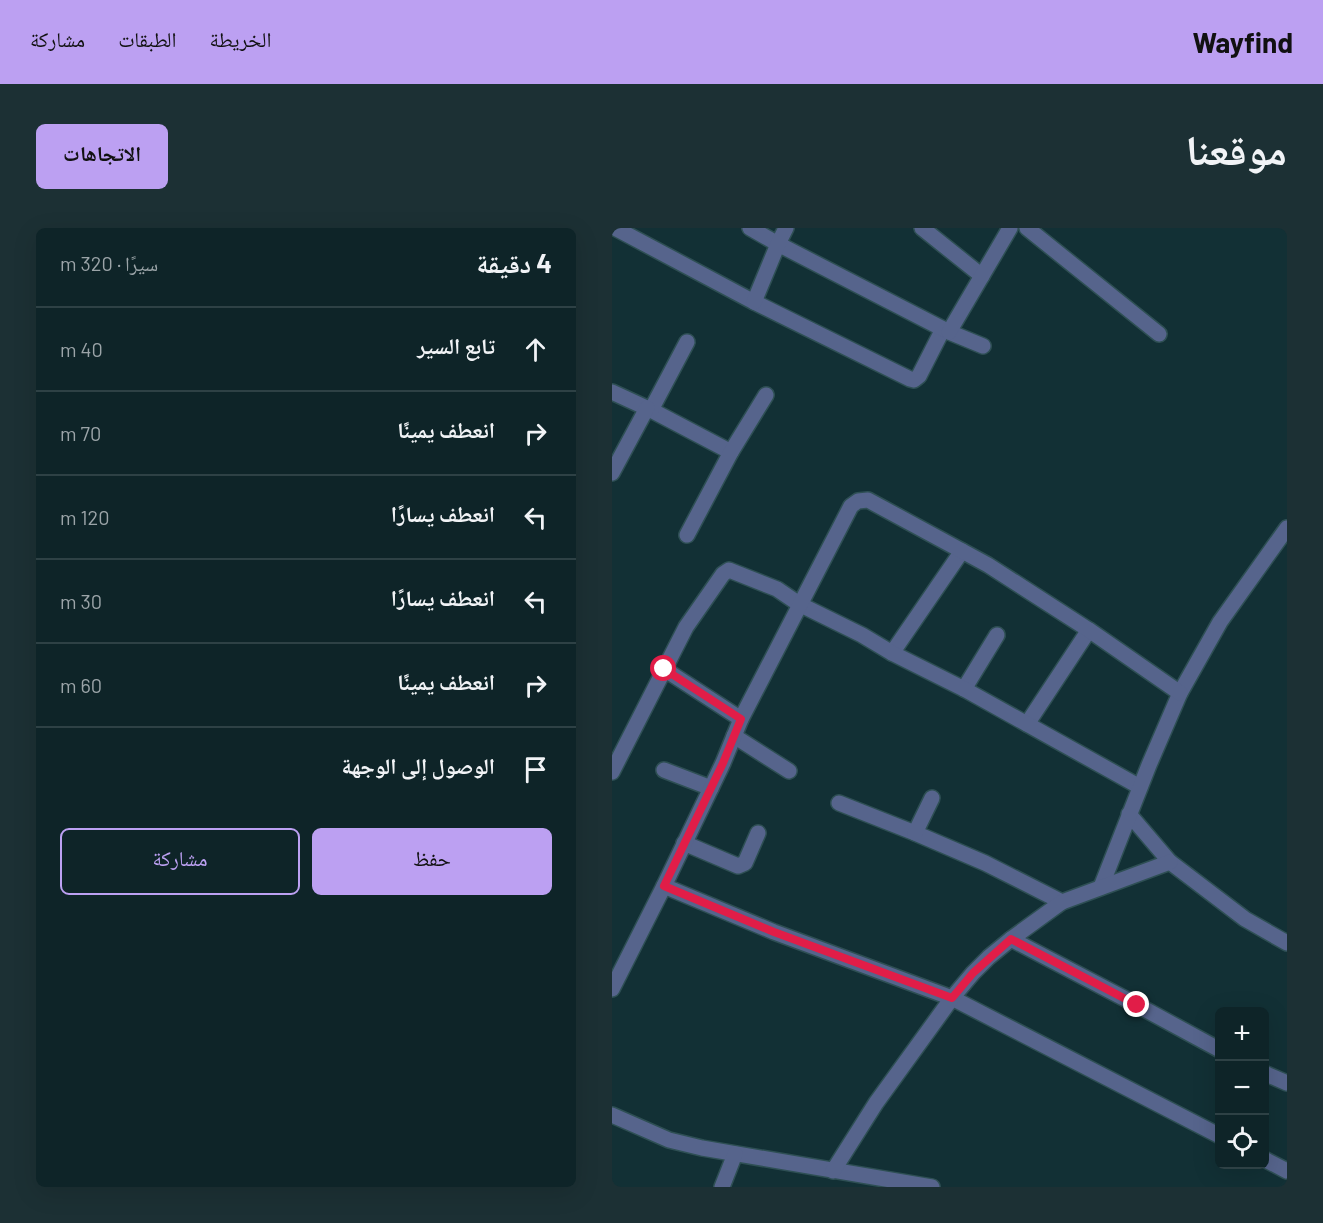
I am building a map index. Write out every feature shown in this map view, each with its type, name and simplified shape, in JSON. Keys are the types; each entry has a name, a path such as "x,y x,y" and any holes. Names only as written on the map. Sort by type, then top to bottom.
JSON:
{"street":[{"path":"615,228 754,302 914,380 920,376 1010,228"},
{"path":"750,228 946,330 983,346"},
{"path":"754,302 786,228"},
{"path":"922,228 982,276"},
{"path":"1027,228 1159,334"},
{"path":"612,472 687,342"},
{"path":"612,392 731,452"},
{"path":"687,535 731,452 766,394"},
{"path":"612,988 664,886 741,719 799,604 851,506 858,501 868,500 988,565 1089,630 1180,693"},
{"path":"1101,887 1180,693 1220,622 1287,528"},
{"path":"892,653 962,551"},
{"path":"613,765 686,627 723,574 729,570 777,589 799,604 964,689 1140,787"},
{"path":"1027,724 1089,630"},
{"path":"964,689 998,635"},
{"path":"664,669 741,719"},
{"path":"734,736 789,771"},
{"path":"664,770 711,788"},
{"path":"915,833 932,798"},
{"path":"839,803 985,863 1062,902"},
{"path":"1129,814 1170,862 1245,919 1287,943"},
{"path":"684,843 738,866 745,863 758,833"},
{"path":"833,1171 876,1103 952,998 973,973 1011,939 1062,902 1170,862"},
{"path":"664,886 774,932 952,998 1215,1133"},
{"path":"1011,939 1215,1047"},
{"path":"1269,1075 1287,1083"},
{"path":"612,1115 669,1140 735,1154 932,1187"},
{"path":"722,1187 735,1154"},
{"path":"1269,1162 1287,1171"}],"route":[{"path":"664,669 741,719 723,763 664,886 774,932 952,998 973,973 1011,939 1137,1005"}]}
